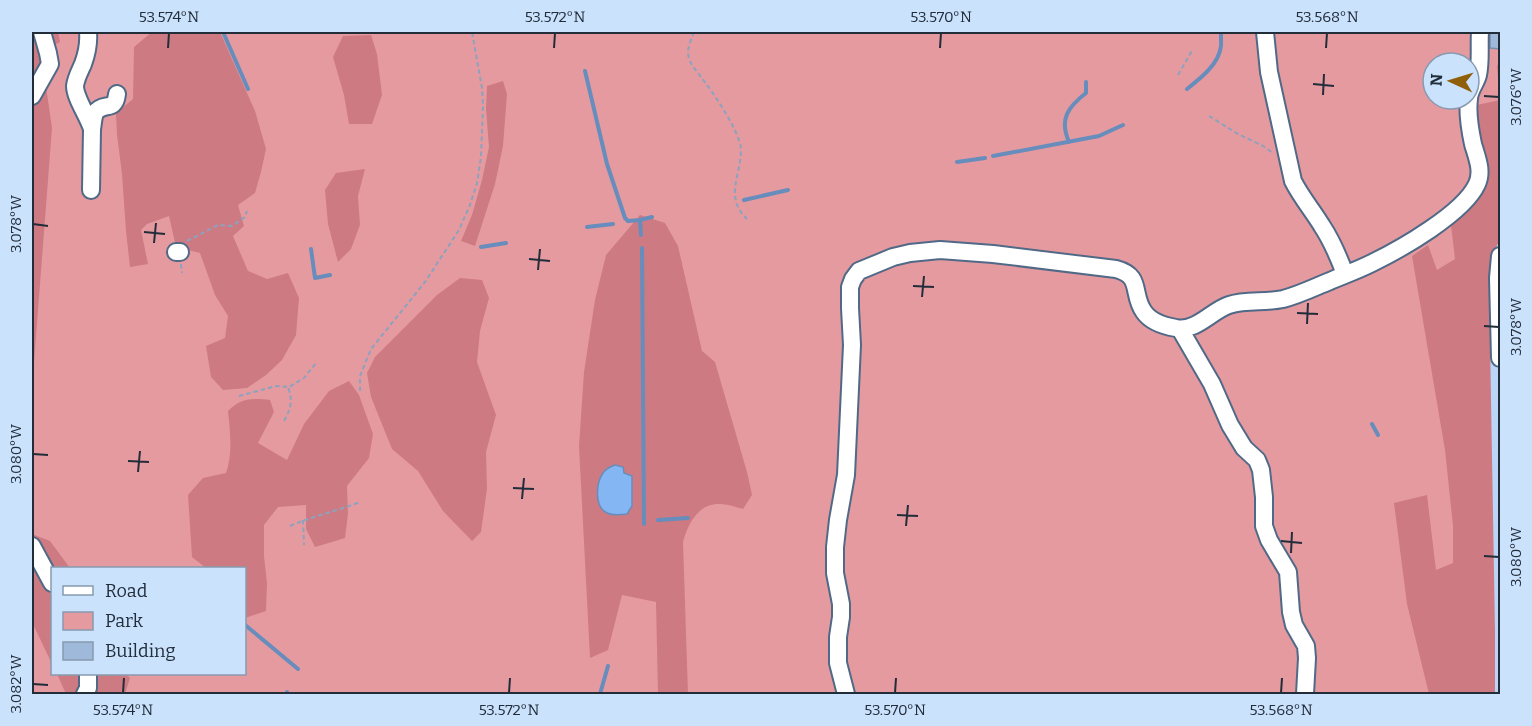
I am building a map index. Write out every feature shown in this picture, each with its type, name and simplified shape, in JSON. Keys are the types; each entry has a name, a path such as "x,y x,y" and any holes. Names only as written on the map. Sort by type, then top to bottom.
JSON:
{"street":[{"path":"32,96 50,64 42,32"},
{"path":"88,32 87,52 75,87 77,97 90,120 92,129"},
{"path":"1265,32 1269,72 1293,181 1300,196 1331,241 1345,274"},
{"path":"1479,32 1479,51"},
{"path":"91,190 92,129 95,114 99,109 112,106 117,94"},
{"path":"846,694 838,663 841,610 836,581 835,547 846,475 852,345 850,287 859,271 893,257 940,250 1116,269 1132,279 1143,310 1154,321 1180,329 1193,326 1225,306 1235,303 1282,299 1297,295 1371,264 1436,225 1461,205 1474,190 1480,173 1468,111"},
{"path":"1500,256 1498,278 1500,358"},
{"path":"1180,329 1212,384 1230,425 1244,448 1257,460 1262,470 1264,526 1269,540 1288,572 1291,612 1294,625 1305,646 1307,658 1305,694"},
{"path":"32,546 51,581"},
{"path":"85,694 88,688 88,675"}],"path":[{"path":"360,391 360,376 371,349 425,282 459,230 477,183 481,157 483,107 472,32"},
{"path":"694,32 688,57 736,132 740,142 740,161 734,197 736,206 747,219"},
{"path":"1178,75 1193,49"},
{"path":"1209,116 1277,156"},
{"path":"182,273 178,252 183,243 212,227 231,226 245,217 247,211"},
{"path":"239,396 276,386 288,387 296,384 316,363"},
{"path":"284,421 292,404 288,387"},
{"path":"290,526 360,502"},
{"path":"303,520 304,545"}],"green space":[{"path":"32,32 1500,32 1500,240 1489,257 1469,694 32,694"}],"shaded area":[{"path":"32,32 58,32 60,42 41,52 52,128 32,388"},
{"path":"152,32 220,32 255,111 266,149 255,193 238,205 244,226 233,236 248,271 267,279 288,273 299,298 296,335 282,360 247,388 223,390 211,377 206,346 225,338 228,316 215,295 200,253 176,247 169,216 147,224 141,230 148,264 130,267 116,113 133,99 134,47"},
{"path":"371,35 377,54 382,95 372,124 349,124 344,95 333,57 343,36"},
{"path":"1500,61 1500,100 1497,66"},
{"path":"503,81 507,94 503,146 495,184 475,246 461,241 472,215 489,147 487,86"},
{"path":"1500,100 1500,240 1496,247 1489,281 1495,694 1429,694 1407,604 1394,503 1427,495 1436,570 1453,563 1453,526 1445,450 1412,256 1428,245 1437,270 1455,259 1451,225 1475,199 1481,151 1478,111 1481,111 1481,104"},
{"path":"365,169 358,196 360,225 351,249 338,262 328,224 325,190 336,173"},
{"path":"640,215 665,223 678,246 702,351 715,362 752,495 743,509 723,504 706,507 695,516 685,535 683,542 688,694 658,694 656,602 622,595 608,650 590,658 579,446 584,372 595,300 606,255"},
{"path":"460,278 482,280 489,298 480,331 477,362 496,415 486,452 487,489 481,532 472,541 443,511 418,471 392,449 371,397 367,373 375,357 437,295"},
{"path":"349,381 359,395 373,434 369,458 347,486 348,514 345,538 315,547 306,529 306,505 278,507 264,525 266,611 246,618 246,567 205,567 192,557 188,495 203,478 226,473 230,450 228,411 233,407 247,400 270,400 274,412 258,443 287,460 304,424 329,391"},
{"path":"32,534 50,541 69,567 51,567 51,662 32,622"},
{"path":"57,675 127,675 130,678 125,694 66,694"}],"water":[{"path":"615,465 623,467 624,473 632,476 632,506 627,514 607,513 598,500 601,477 605,470"}],"building":[{"path":"1490,32 1500,32 1500,49 1490,48"}],"waterway":[{"path":"223,32 248,89"},
{"path":"1187,89 1217,59 1220,53 1221,32"},
{"path":"585,71 607,164 625,218 628,221 652,217"},
{"path":"1069,142 1065,120 1074,103 1086,93 1086,82"},
{"path":"993,156 1099,136 1123,125"},
{"path":"957,162 985,158"},
{"path":"744,200 788,190"},
{"path":"640,220 641,235"},
{"path":"587,227 613,224"},
{"path":"481,247 506,243"},
{"path":"642,248 644,524"},
{"path":"311,249 315,278 330,275"},
{"path":"1372,424 1378,435"},
{"path":"658,520 688,518"},
{"path":"246,626 298,669"},
{"path":"600,694 608,666"}]}
